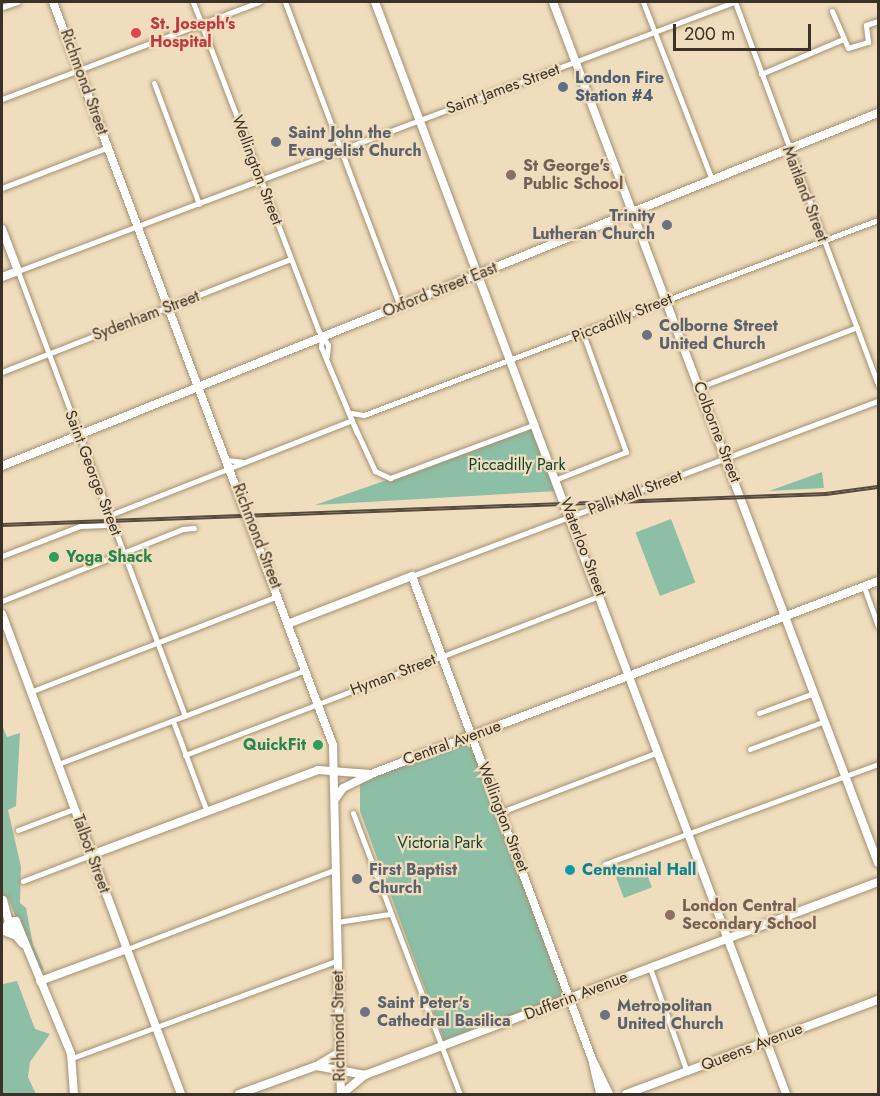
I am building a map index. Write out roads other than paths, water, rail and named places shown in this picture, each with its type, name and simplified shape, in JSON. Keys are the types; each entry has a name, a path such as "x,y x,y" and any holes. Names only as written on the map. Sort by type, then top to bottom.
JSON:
{"street":[{"path":"2,7 17,2"},
{"name":"Richmond Street","path":"53,2 280,595 333,745 336,771 341,1095"},
{"name":"Wellington Street","path":"193,2 290,259 322,337 328,345 327,356 357,433 379,476 390,478 535,424"},
{"path":"2,99 259,2"},
{"path":"285,2 400,306"},
{"name":"Waterloo Street","path":"375,2 601,596 786,1095"},
{"name":"Colborne Street","path":"553,2 727,458 844,776 879,863"},
{"path":"643,2 712,180"},
{"name":"Saint James Street","path":"2,277 734,2"},
{"name":"Maitland Street","path":"734,2 879,386"},
{"path":"832,11 848,48 868,42 866,25 879,21"},
{"path":"761,74 843,39"},
{"path":"154,83 199,204"},
{"name":"Oxford Street East","path":"2,466 879,113"},
{"path":"2,188 108,147"},
{"name":"Piccadilly Street","path":"110,515 352,419 583,334 666,300 879,220"},
{"name":"Saint George Street","path":"2,229 156,644 185,716"},
{"name":"Sydenham Street","path":"2,372 290,259"},
{"path":"700,387 857,327"},
{"path":"557,479 626,452 583,334"},
{"name":"Pall Mall Street","path":"290,623 879,400"},
{"path":"352,419 364,415"},
{"name":"Piccadilly Street","path":"227,460 244,462"},
{"path":"2,556 80,526 113,525"},
{"path":"2,601 124,555 183,528 194,528"},
{"name":"Wellington Street","path":"412,576 592,1059 609,1095"},
{"name":"Central Avenue","path":"23,881 318,770 371,774 879,581"},
{"path":"864,587 879,626"},
{"path":"30,692 280,595"},
{"name":"Hyman Street","path":"186,755 601,596"},
{"name":"Talbot Street","path":"2,614 181,1095"},
{"path":"58,764 307,669"},
{"path":"759,713 814,693"},
{"path":"173,721 207,813"},
{"path":"750,749 825,721"},
{"path":"501,812 658,752"},
{"path":"605,864 879,764"},
{"path":"336,799 343,788 371,774"},
{"path":"18,830 74,809"},
{"path":"353,813 389,914 395,920 460,1095"},
{"path":"40,981 336,868"},
{"name":"Dufferin Avenue","path":"365,1075 879,882"},
{"path":"2,900 40,981 72,1058 74,1095"},
{"path":"337,922 389,914"},
{"path":"12,922 4,931 14,935 23,945"},
{"path":"72,1058 338,960"},
{"path":"650,968 687,1072"},
{"name":"Queens Avenue","path":"626,1095 879,1000"},
{"path":"239,1095 316,1066 340,1052"},
{"name":"Wellington Street","path":"592,1059 600,1095"},
{"path":"316,1066 365,1075"},
{"path":"341,1095 365,1075"}],"railway":[{"path":"2,525 826,494 878,487"}],"place":[{"name":"St. Joseph's Hospital","path":"136,33"},
{"name":"London Fire Station #4","path":"563,87"},
{"name":"Saint John the Evangelist Church","path":"276,142"},
{"name":"St George's Public School","path":"511,175"},
{"name":"Trinity Lutheran Church","path":"667,225"},
{"name":"Colborne Street United Church","path":"647,335"},
{"name":"Yoga Shack","path":"54,557"},
{"name":"QuickFit","path":"318,745"},
{"name":"Centennial Hall","path":"570,870"},
{"name":"First Baptist Church","path":"357,879"},
{"name":"London Central Secondary School","path":"670,915"},
{"name":"Saint Peter's Cathedral Basilica","path":"365,1012"},
{"name":"Metropolitan United Church","path":"605,1015"}],"park label":[{"name":"Piccadilly Park","path":"517,465"},
{"name":"Victoria Park","path":"440,843"}]}
